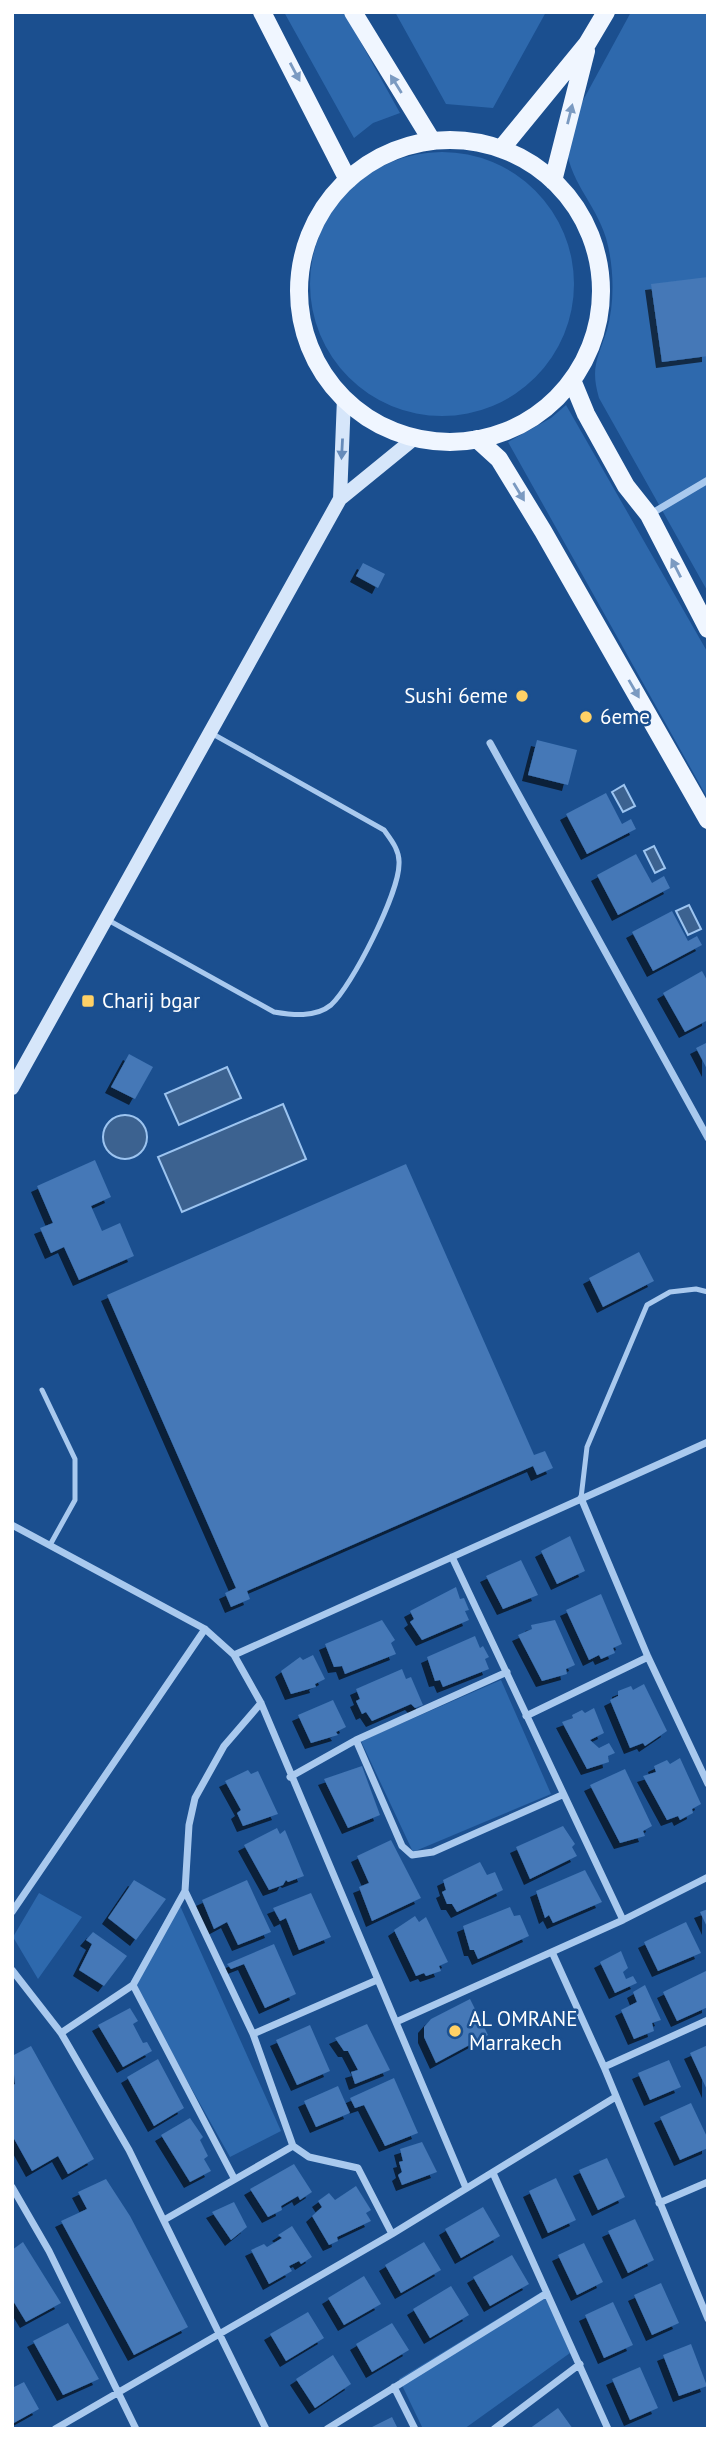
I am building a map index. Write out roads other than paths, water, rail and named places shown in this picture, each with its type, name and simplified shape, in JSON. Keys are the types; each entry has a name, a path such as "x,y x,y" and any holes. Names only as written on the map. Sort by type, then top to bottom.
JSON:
{"main road":[{"path":"262,12 348,180"},
{"path":"353,12 432,141"},
{"path":"501,149 587,44 606,12"},
{"path":"553,181 587,44"},
{"path":"455,140 501,149 529,162 553,181 586,224 596,250 601,276 601,304 596,331 572,380 540,412 521,424 477,439 457,441 416,437 378,423 344,398 325,375 310,348 302,319 299,288 303,258 312,229 328,202 348,180 387,154 432,141 455,140"},
{"path":"572,380 586,414 626,486 649,515 708,629"},
{"path":"340,499 344,398"},
{"path":"12,1088 108,920 340,499 416,437"},
{"path":"477,439 499,459 531,511 708,820"}],"street":[{"path":"649,515 708,480"},
{"path":"490,743 708,1139"},
{"path":"234,1656 708,1442"},
{"path":"581,1499 648,1657 708,1784"},
{"path":"12,1525 205,1629 234,1656 261,1703 466,2188"},
{"path":"452,1557 623,1920"},
{"path":"12,1912 205,1629"},
{"path":"526,1716 648,1657"},
{"path":"290,1777 356,1740 506,1672"},
{"path":"61,2033 133,1985 185,1891 188,1825 195,1798 224,1746 261,1703"},
{"path":"356,1740 402,1846 412,1855 433,1852 562,1795"},
{"path":"396,2022 623,1920 708,1877"},
{"path":"185,1891 253,2034 293,2146 309,2157 358,2168 392,2234"},
{"path":"552,1952 604,2067 614,2098 708,2319"},
{"path":"12,1970 61,2033 130,2150 266,2429"},
{"path":"253,2034 377,1980"},
{"path":"133,1985 234,2178"},
{"path":"604,2067 708,2020"},
{"path":"55,2429 392,2234 614,2098"},
{"path":"164,2220 293,2146"},
{"path":"493,2173 608,2429"},
{"path":"659,2203 708,2182"},
{"path":"12,2187 120,2392 136,2429"},
{"path":"327,2429 547,2293"},
{"path":"494,2429 580,2364"},
{"path":"394,2387 415,2429"}],"lane":[{"path":"108,920 274,1012 294,1016 310,1014 330,1006 367,952 400,865 397,848 384,830 211,733"},
{"path":"581,1499 587,1447 647,1305 670,1292 696,1289 708,1292"},
{"path":"42,1390 75,1459 75,1500 50,1545"}],"place":[{"name":"Sushi 6eme","path":"522,696"},
{"name":"6eme","path":"586,717"},
{"name":"Charij bgar","path":"88,1001"},
{"name":"AL OMRANE Marrakech","path":"455,2031"}]}
